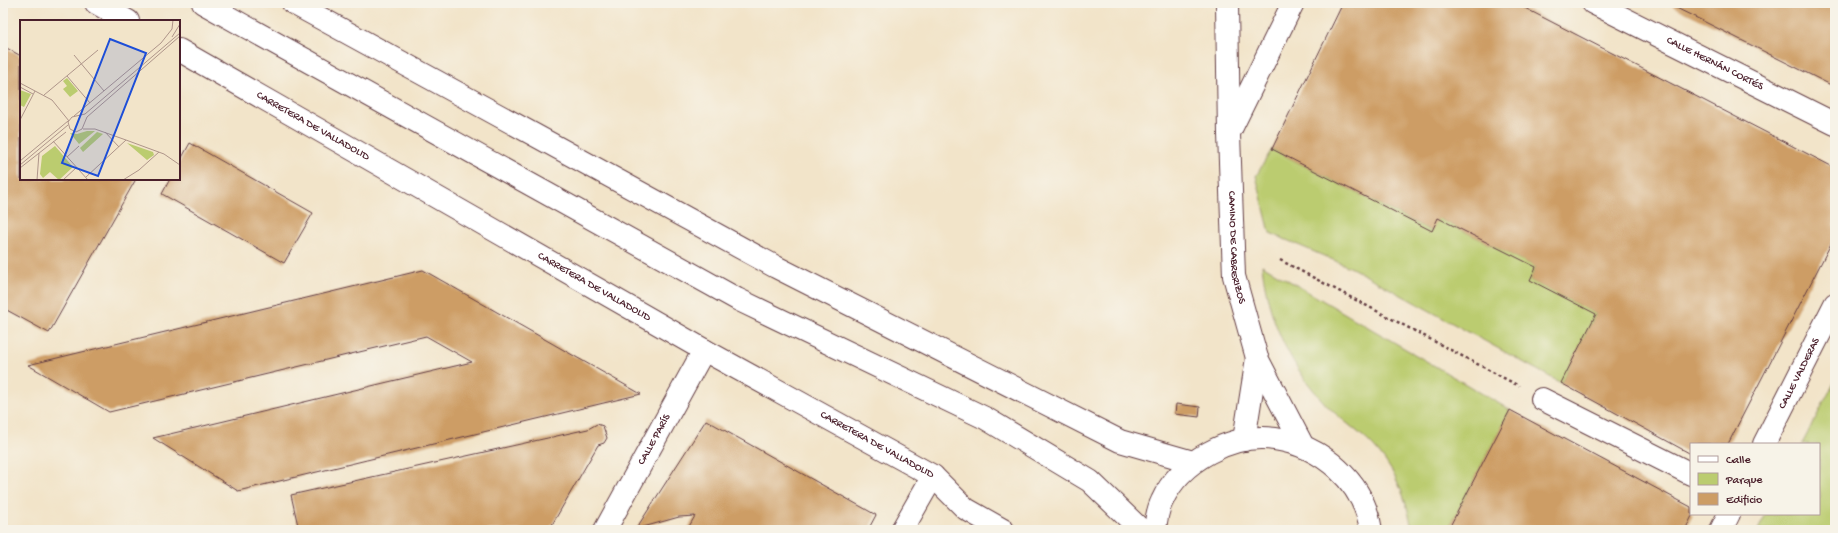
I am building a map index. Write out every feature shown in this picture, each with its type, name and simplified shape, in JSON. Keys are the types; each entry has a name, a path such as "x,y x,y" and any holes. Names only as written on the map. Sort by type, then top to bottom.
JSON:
{"main road":[{"path":"96,3 126,20"},
{"path":"203,3 737,299 984,418 1090,481 1141,530"},
{"path":"293,3 776,267 1120,441 1193,462"},
{"name":"CAMINO DE CABRERIZOS","path":"1227,3 1229,134 1234,276 1257,358 1303,446"},
{"name":"CAMINO DE CABRERIZOS","path":"1229,134 1294,3"},
{"name":"CALLE HERNÁN CORTÉS","path":"1593,3 1835,124"},
{"name":"CARRETERA DE VALLADOLID","path":"180,51 704,350 933,476 966,509 1004,530"},
{"name":"CALLE VALDERAS","path":"1765,443 1830,328 1835,304"},
{"name":"CALLE PARÍS","path":"605,530 704,350"},
{"name":"CAMINO DE CABRERIZOS","path":"1244,440 1257,358"},
{"path":"1542,399 1690,473"},
{"path":"1155,530 1161,502 1167,491 1182,472 1193,462 1217,448 1244,440 1274,439 1303,446 1332,462 1354,485 1369,514 1371,530"},
{"path":"902,530 933,476"},
{"path":"1721,530 1728,515"}],"path":[{"path":"1280,260 1542,399"}],"green space":[{"path":"1272,149 1431,231 1438,218 1536,267 1530,280 1596,314 1561,383 1352,268 1270,233 1256,176"},
{"path":"1262,265 1510,410 1448,530 1412,530 1407,507 1399,485 1388,464 1367,440 1327,405 1298,369 1274,319"},
{"path":"1835,381 1835,530 1758,530 1766,515 1820,515 1820,443 1803,443"}],"building":[{"path":"1343,3 1515,3 1835,168 1835,236 1729,443 1690,443 1690,453 1561,383 1596,314 1530,280 1536,267 1438,218 1432,231 1272,149"},
{"path":"1666,3 1835,3 1835,87 1701,20"},
{"path":"3,46 20,55 20,180 135,180 49,333 3,308"},
{"path":"190,143 313,213 284,263 162,194 169,180 180,180 180,161"},
{"path":"423,270 641,394 238,491 153,438 472,362 426,336 109,412 28,365"},
{"path":"1176,404 1200,407 1199,417 1175,414"},
{"path":"1510,410 1690,506 1690,515 1692,515 1685,530 1448,530"},
{"path":"706,420 876,515 868,530 687,530 695,516 679,517 636,529"},
{"path":"597,424 603,426 607,438 604,443 598,445 549,530 299,530 291,495 588,429"}]}
